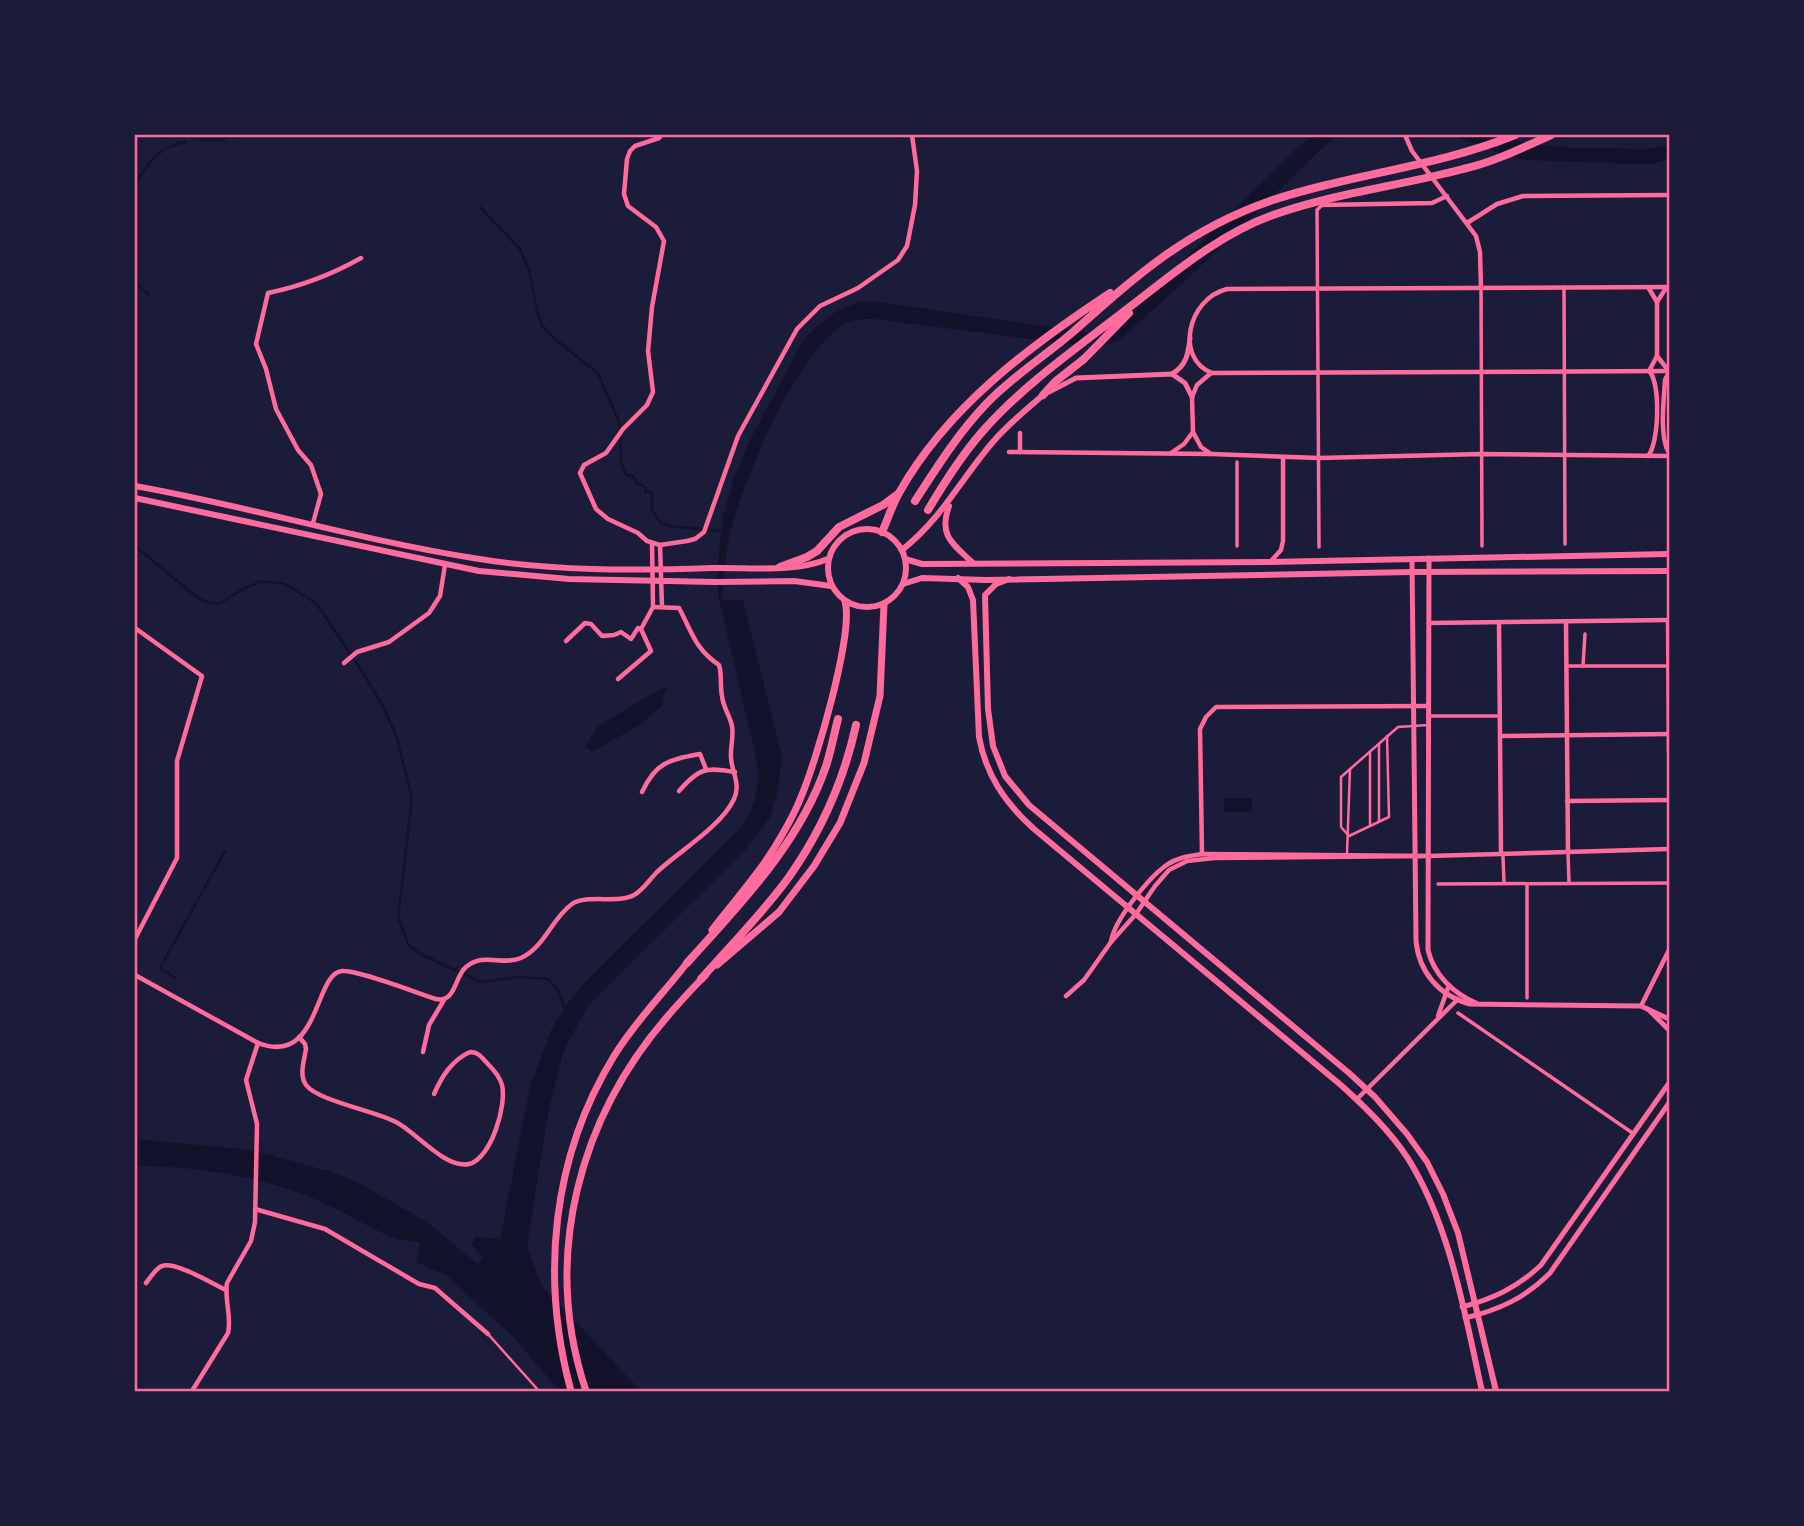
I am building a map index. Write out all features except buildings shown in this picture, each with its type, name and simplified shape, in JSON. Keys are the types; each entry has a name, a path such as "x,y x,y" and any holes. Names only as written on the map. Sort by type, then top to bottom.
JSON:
{"highway":[{"path":"882,532 899,493 943,430 996,378 1055,329 1177,245 1218,222 1313,187 1444,159 1515,135"},
{"path":"928,510 946,479 982,432 1013,400 1152,289 1224,238 1270,216 1318,200 1464,169 1518,151 1551,135"},
{"path":"915,501 980,411 1138,274"},
{"path":"1043,395 1084,359 1152,289"},
{"path":"780,567 817,551 839,527 883,505 899,493"},
{"path":"687,963 752,890 784,846 826,767 838,719"},
{"path":"702,979 777,892 802,857 836,793 856,724"}],"main road":[{"path":"902,550 926,529 952,499 994,440 1043,395"},
{"path":"135,486 477,559 575,567 652,569 780,567 816,564 828,559"},
{"path":"135,498 445,565 523,575 652,581 794,581 831,586"},
{"path":"952,499 945,516 948,536 973,563"},
{"path":"869,529 882,532 902,550 906,572 903,584 893,598 884,604 864,608 845,601 831,586 828,573 828,559 834,547 849,533 869,529"},
{"path":"905,559 922,564 1270,562 1669,554"},
{"path":"903,584 922,578 1009,579 1429,571 1669,571"},
{"path":"958,578 970,592 974,618 979,737 984,758 996,786 1027,823 1357,1099 1398,1144 1423,1185 1443,1236 1482,1391"},
{"path":"1009,579 996,583 985,595 989,723 1000,766 1029,805 1367,1089 1407,1134 1434,1176 1458,1233 1496,1391"},
{"path":"571,1391 556,1322 553,1278 555,1231 570,1156 603,1076 633,1028 687,963 764,862 801,797 837,676 848,616 845,601"},
{"path":"586,1391 574,1343 568,1299 570,1228 584,1161 600,1119 618,1084 660,1025 702,979 779,912 814,866 840,823 864,763 880,696 884,604"}],"street":[{"path":"661,135 635,146 630,151 624,181 628,206 656,227 664,241 652,307 648,351 653,392 647,405 623,429 606,453 584,465 580,473 596,509 608,519 660,545 692,540 704,532 738,436 800,324 820,306 858,288 902,254 908,241 915,205 917,171 912,135"},
{"path":"1406,137 1413,153 1476,236 1480,252 1482,546"},
{"path":"1467,223 1497,204 1523,196 1669,195"},
{"path":"1318,547 1320,373 1317,210 1322,205 1432,203 1447,196"},
{"path":"313,523 321,494 311,465 298,450 276,409 266,369 256,344 268,293 301,286 361,258"},
{"path":"1564,287 1565,544"},
{"path":"1648,287 1657,302 1657,356 1649,371"},
{"path":"1043,395 1076,378 1172,374 1181,368 1187,359 1193,318 1200,305 1221,290 1668,287"},
{"path":"1657,302 1668,287"},
{"path":"1190,338 1197,360 1206,371 1212,373 1669,372"},
{"path":"1657,356 1669,372"},
{"path":"1648,456 1654,448 1656,438 1655,379 1649,371"},
{"path":"1009,452 1319,458 1482,454 1669,454 1664,436 1665,380 1669,372"},
{"path":"1192,397 1198,385 1212,373"},
{"path":"1172,374 1185,383 1192,397 1193,432 1200,447 1212,454"},
{"path":"1170,454 1184,444 1193,432"},
{"path":"1020,433 1020,452"},
{"path":"1270,562 1281,550 1283,541 1283,457"},
{"path":"1237,462 1237,546"},
{"path":"566,641 585,623 591,624 602,636 621,632 631,639 638,628 641,629 653,607 652,543"},
{"path":"660,545 662,607"},
{"path":"1429,558 1428,950 1436,970 1458,998"},
{"path":"1412,559 1416,921 1420,961 1429,977 1445,993 1481,1005 1644,1008 1669,1019"},
{"path":"344,663 357,652 389,642 429,613 440,596 445,565"},
{"path":"423,1052 429,1026 463,970 483,959 505,962 529,954 555,921 574,903 637,894 656,873 725,812 736,796 735,772 731,758 733,729 722,699 719,664 698,648 679,608 653,607"},
{"path":"1429,623 1668,620 1669,752"},
{"path":"1566,622 1565,735 1569,883"},
{"path":"1499,623 1504,884"},
{"path":"135,628 202,676 177,761 177,858 135,939"},
{"path":"618,679 651,651 641,629"},
{"path":"1583,666 1585,634"},
{"path":"1566,666 1668,666"},
{"path":"1201,856 1200,729 1206,717 1216,707 1428,706"},
{"path":"1428,716 1499,716"},
{"path":"1500,736 1669,734"},
{"path":"642,792 653,771 676,759 699,754 706,769"},
{"path":"679,791 694,776 706,769 735,772"},
{"path":"1567,801 1669,800"},
{"path":"1111,942 1115,928 1138,896 1164,867 1184,856 1502,855 1669,849"},
{"path":"1066,996 1084,980 1169,870 1187,861 1201,856 1415,856"},
{"path":"1438,884 1669,883"},
{"path":"1527,884 1527,998"},
{"path":"1644,1008 1669,950"},
{"path":"135,975 258,1043 275,1049 291,1044 299,1037 318,1007 333,975 342,971 444,1000"},
{"path":"1438,1017 1449,985"},
{"path":"1357,1099 1458,998"},
{"path":"1644,1008 1669,1030"},
{"path":"1458,1013 1634,1134"},
{"path":"299,1037 306,1049 302,1076 312,1091 396,1122 453,1163 466,1165 478,1160 488,1151 500,1111 503,1092 500,1079 480,1055 470,1052 443,1074 434,1094"},
{"path":"192,1391 228,1334 230,1325 226,1290 232,1272 253,1234 257,1124 246,1080 258,1043"},
{"path":"1462,1307 1513,1287 1541,1265 1669,1083"},
{"path":"1465,1318 1492,1311 1520,1298 1549,1273 1669,1103"},
{"path":"255,1209 325,1229 419,1284 435,1288 488,1334"},
{"path":"146,1283 159,1268 168,1266 226,1290"}],"lane":[{"path":"1349,836 1342,827 1341,777 1401,725 1428,725"},
{"path":"1349,836 1389,817 1387,736"},
{"path":"1379,744 1379,822"},
{"path":"1370,752 1370,826"},
{"path":"1347,854 1350,769"},
{"path":"488,1334 539,1391"}],"shaded area":[{"path":"1314,135 1336,135 1186,280 1118,341 1104,345 1071,344 874,319 858,320 843,325 825,340 807,363 773,421 736,512 727,549 722,594 723,600 743,600 782,757 777,794 770,817 746,849 587,1007 563,1052 548,1113 527,1246 541,1285 641,1391 560,1391 513,1337 446,1275 416,1262 420,1242 393,1237 322,1202 277,1185 230,1174 135,1166 135,1139 250,1150 332,1172 359,1183 427,1222 478,1264 483,1258 472,1244 475,1237 500,1239 531,1083 552,1028 585,982 740,828 753,805 757,789 757,762 718,594 723,516 734,477 752,436 804,339 837,311 859,302 871,301 1092,333 1111,329 1298,147"},
{"path":"1451,135 1497,135 1531,144 1573,148 1644,149 1669,145 1669,159 1651,164 1528,160 1505,155"},
{"path":"665,686 667,689 662,697 664,703 643,723 593,751 585,747 597,727"},
{"path":"1224,798 1252,798 1252,811 1224,812"}],"waterway":[{"path":"200,140 222,140 230,135"},
{"path":"135,185 155,157 168,148 185,142"},
{"path":"480,207 520,249 529,270 542,325 556,340 598,373 619,422 620,431"},
{"path":"135,283 149,295"},
{"path":"620,437 621,463 627,476 632,475 637,483 645,487 646,492 652,492 652,510 660,522 669,526 722,531"},
{"path":"135,546 198,598 209,603 220,603 260,582 285,584 316,603 363,673 384,708 397,738 412,798 398,917 408,944 420,954 481,982 519,977 548,979 559,992 565,1011"},
{"path":"176,978 160,968 225,851"}]}
